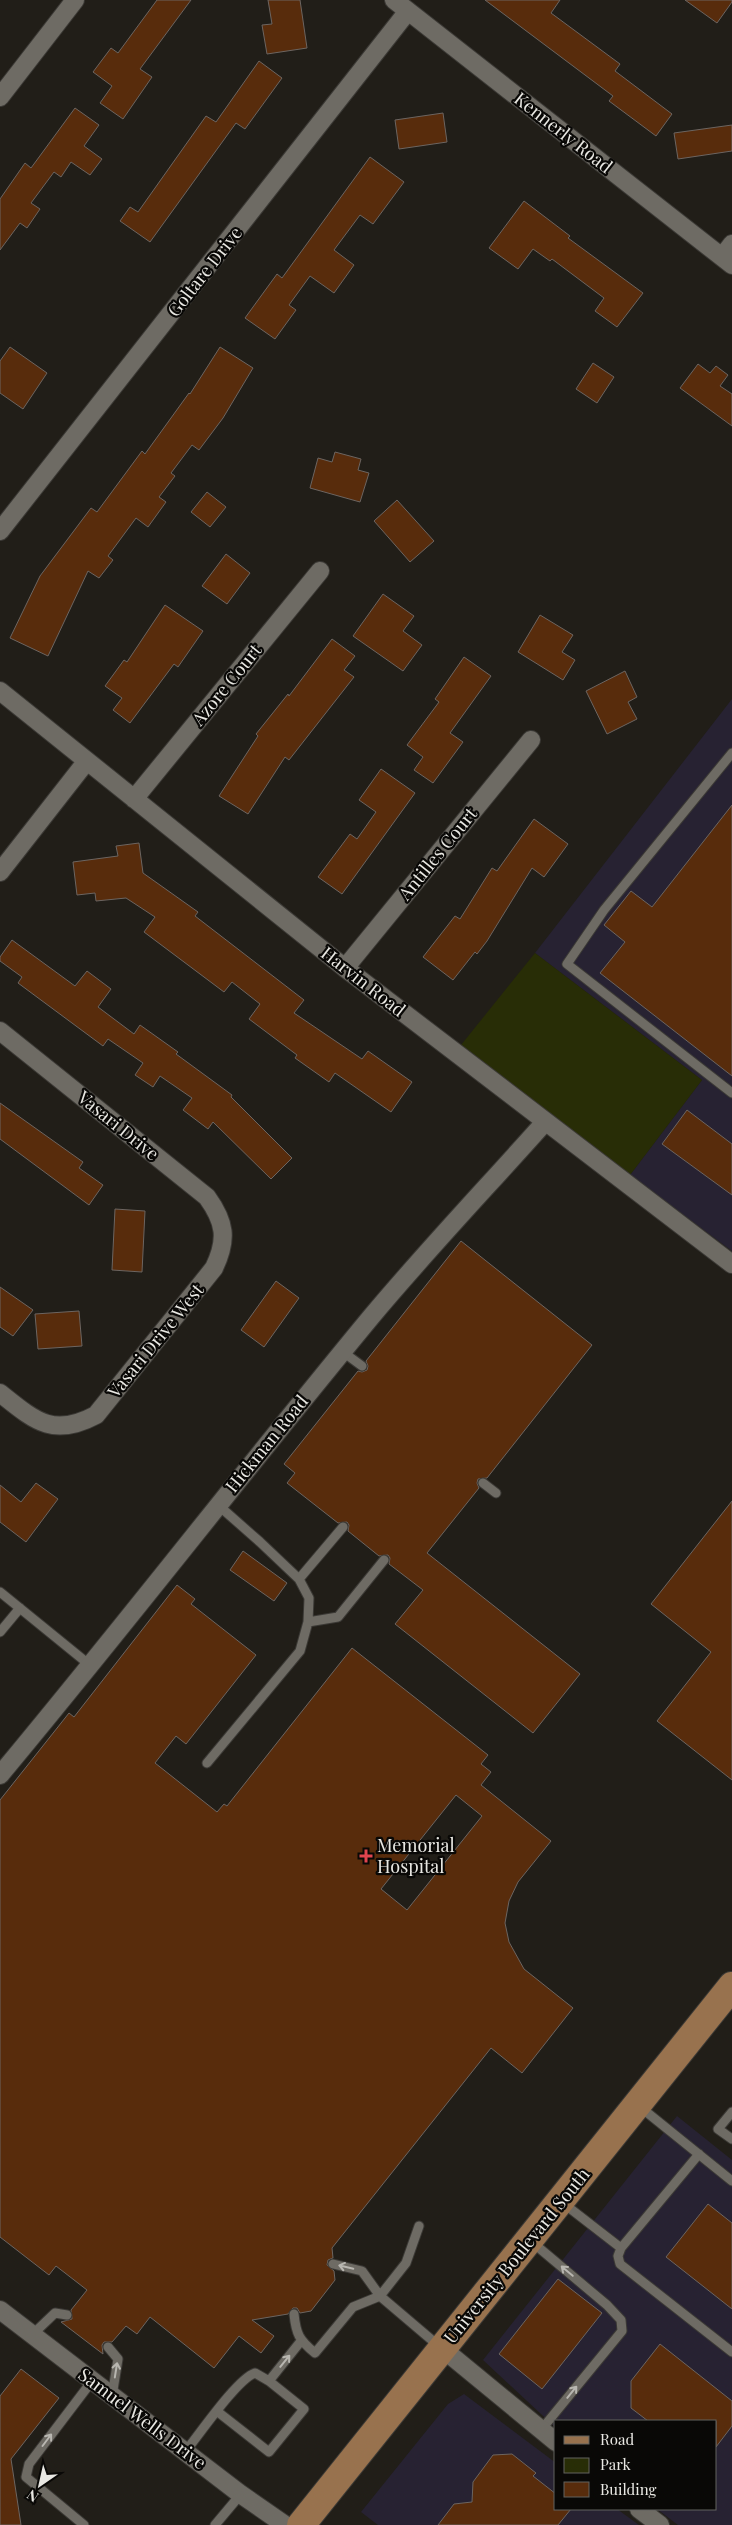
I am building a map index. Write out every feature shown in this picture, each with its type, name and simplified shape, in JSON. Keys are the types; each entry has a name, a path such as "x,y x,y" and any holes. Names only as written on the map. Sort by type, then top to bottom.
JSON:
{"main road":[{"name":"University Boulevard South","path":"301,2525 732,1986"}],"street":[{"path":"0,96 76,0"},
{"name":"Kennerly Road","path":"394,0 729,255"},
{"name":"Goltare Drive","path":"0,531 408,11"},
{"name":"Azore Court","path":"134,799 320,571"},
{"name":"Harvin Road","path":"0,691 86,762 345,968 732,1264"},
{"name":"Antilles Court","path":"345,968 531,740"},
{"path":"0,872 86,762"},
{"name":"Vasari Drive","path":"0,1032 207,1197 219,1214 223,1230"},
{"name":"Hickman Road","path":"0,1775 91,1666 218,1505 343,1352 545,1122"},
{"name":"Vasari Drive West","path":"0,1394 28,1416 61,1427 78,1425 96,1415 214,1268 223,1250 223,1230"},
{"name":"Samuel Wells Drive","path":"0,2310 240,2494 285,2525"},
{"path":"442,2349 554,2440"},
{"path":"640,2510 660,2525"}],"lane":[{"path":"732,754 604,910 567,964 732,1093"},
{"path":"343,1352 362,1366"},
{"path":"483,1483 496,1494"},
{"path":"207,1763 300,1651 308,1622 309,1598 298,1579 218,1505"},
{"path":"298,1579 343,1527"},
{"path":"308,1622 338,1617 384,1560"},
{"path":"0,1592 91,1666"},
{"path":"0,1632 20,1608"},
{"path":"637,2104 732,2181"},
{"path":"732,2112 718,2129 732,2139"},
{"path":"699,2154 621,2248 618,2256 620,2264 732,2352"},
{"path":"561,2201 621,2248"},
{"path":"294,2314 295,2327 301,2341 316,2352 353,2307 380,2296 406,2263 419,2226"},
{"path":"530,2240 606,2305 621,2320 622,2331 541,2430"},
{"path":"333,2264 362,2271 380,2296 442,2349"},
{"path":"33,2334 55,2313 67,2315"},
{"path":"269,2381 301,2341"},
{"path":"108,2347 118,2359 112,2396"},
{"path":"185,2452 247,2376 255,2373 269,2381 304,2409 269,2452 218,2412"},
{"path":"84,2525 26,2477 29,2464 92,2381"},
{"path":"215,2525 240,2494"}],"shaded area":[{"path":"732,699 732,1251 630,1175 702,1080 535,953"},
{"path":"677,2116 732,2160 732,2525 678,2525 658,2510 717,2510 717,2420 554,2420 554,2426 483,2360"},
{"path":"464,2394 554,2462 554,2510 618,2510 639,2525 378,2525 361,2512 448,2404"}],"green space":[{"path":"535,953 702,1080 630,1175 461,1045"}],"building":[{"path":"157,0 191,0 140,69 152,77 123,119 100,103 112,86 93,72 111,48 118,53"},
{"path":"268,0 300,0 307,48 267,54 262,25 272,24"},
{"path":"485,0 560,0 551,13 620,64 615,71 672,114 656,136 609,101 613,96"},
{"path":"685,0 732,0 732,2 717,23"},
{"path":"259,61 282,78 245,129 236,123 150,242 120,221 130,207 138,212 206,116 216,122"},
{"path":"75,108 99,125 84,146 102,159 90,175 71,162 61,177 54,172 31,203 40,209 27,228 20,223 0,250 0,199 25,163 31,168"},
{"path":"443,113 447,142 399,149 395,120"},
{"path":"732,125 732,151 678,159 674,133"},
{"path":"370,157 404,182 373,224 360,215 334,250 354,265 334,293 310,276 289,305 296,310 275,339 245,318 277,274 282,278"},
{"path":"524,201 570,236 568,238 643,293 617,327 595,311 604,298 552,259 550,261 533,249 518,269 489,248"},
{"path":"10,347 47,373 23,409 0,393 0,361"},
{"path":"220,347 253,368 223,418 199,450 192,445 171,473 175,476 159,497 166,502 148,527 136,518 108,556 113,560 99,578 88,571 48,656 10,638 40,576 91,508 97,512 142,451 145,454 190,394"},
{"path":"593,363 614,377 597,403 576,389"},
{"path":"698,364 710,373 716,366 728,375 720,386 732,394 732,426 680,388"},
{"path":"335,452 361,459 358,470 369,473 360,502 310,488 318,458 332,462"},
{"path":"207,492 226,507 210,527 191,512"},
{"path":"397,500 434,541 410,562 374,521"},
{"path":"226,554 250,573 227,604 202,586"},
{"path":"383,594 414,616 403,631 422,645 403,671 353,636"},
{"path":"165,605 203,631 178,667 174,664 130,723 113,710 122,698 105,686 124,660 127,662"},
{"path":"540,615 573,635 562,652 575,660 563,680 518,652"},
{"path":"332,639 355,656 344,670 354,677 289,760 285,757 248,814 219,796 258,736 256,734 288,694 289,696"},
{"path":"464,657 491,676 450,733 463,742 433,783 414,770 423,757 407,745 439,702 435,699"},
{"path":"625,671 637,697 628,702 637,719 607,734 586,691"},
{"path":"381,769 415,793 342,894 318,877 350,834 357,839 376,812 359,800"},
{"path":"732,805 732,1076 600,973 625,942 604,925 631,891 652,907"},
{"path":"534,819 568,844 544,877 532,868 487,941 477,954 475,952 453,980 423,957 455,916 460,919 492,868 497,871"},
{"path":"139,843 143,873 198,912 195,916 304,1000 294,1013 362,1059 368,1051 412,1082 391,1112 335,1073 329,1082 295,1058 297,1055 249,1019 260,1004 232,982 224,992 144,932 155,917 126,898 96,901 95,893 77,895 73,862 118,856 116,846"},
{"path":"12,940 75,986 87,971 111,989 98,1007 134,1034 140,1025 178,1052 176,1054 232,1095 231,1097 292,1158 271,1179 213,1122 208,1129 183,1110 192,1098 160,1076 153,1087 135,1075 143,1063 108,1039 103,1046 18,983 22,977 0,961 0,957"},
{"path":"0,1103 83,1162 79,1168 103,1185 89,1205 0,1139"},
{"path":"687,1110 732,1144 732,1195 662,1144"},
{"path":"115,1209 145,1211 142,1272 112,1270"},
{"path":"461,1241 592,1345 487,1478 478,1479 479,1488 427,1553 580,1674 533,1733 395,1624 423,1590 389,1564 390,1558 388,1555 379,1556 348,1531 349,1525 347,1522 338,1523 287,1483 295,1473 284,1464 358,1371 367,1370 366,1361"},
{"path":"276,1281 299,1298 264,1347 241,1330"},
{"path":"0,1287 33,1310 13,1336 0,1327"},
{"path":"79,1311 82,1346 38,1349 35,1314"},
{"path":"36,1483 58,1499 26,1542 0,1522 0,1485 21,1502"},
{"path":"732,1501 732,1780 657,1721 711,1652 651,1604"},
{"path":"243,1551 287,1583 274,1601 230,1570"},
{"path":"177,1585 195,1599 191,1604 256,1655 186,1744 176,1736 155,1763 217,1812 224,1804 227,1806 352,1648 488,1755 481,1764 491,1772 481,1785 551,1841 518,1882 509,1901 505,1923 509,1942 524,1969 573,2008 522,2073 491,2048 332,2248 333,2258 328,2260 327,2265 334,2271 335,2280 311,2311 300,2313 297,2308 293,2308 288,2314 252,2320 274,2336 261,2353 239,2336 214,2368 150,2317 137,2334 126,2326 112,2342 104,2342 102,2345 103,2354 61,2322 72,2319 71,2310 87,2290 56,2266 49,2275 0,2237 0,1800 69,1713 74,1717","holes":["456,1795 482,1816 407,1910 381,1889"]},
{"path":"708,2204 732,2223 732,2309 666,2257"},
{"path":"558,2279 602,2313 542,2389 499,2354"},
{"path":"660,2344 732,2401 732,2426 717,2446 717,2420 647,2420 631,2408 631,2381"},
{"path":"21,2369 59,2398 11,2459 21,2525 0,2525 0,2396"},
{"path":"512,2454 536,2473 533,2476 554,2492 554,2510 570,2510 558,2525 438,2525 454,2504 472,2502 473,2482 493,2455"}],"place":[{"name":"Memorial Hospital","path":"366,1856"}]}
